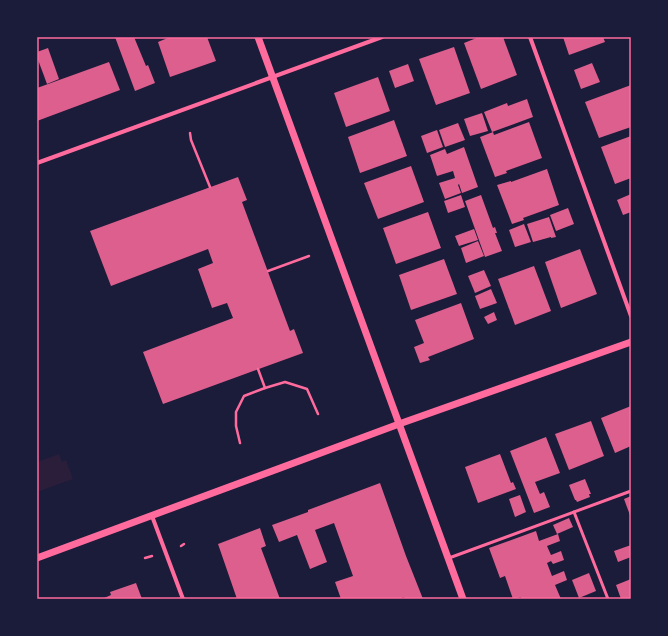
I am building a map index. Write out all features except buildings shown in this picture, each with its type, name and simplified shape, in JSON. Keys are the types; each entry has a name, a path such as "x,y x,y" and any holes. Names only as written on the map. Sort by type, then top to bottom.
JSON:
{"street":[{"path":"258,37 463,599"},
{"path":"37,163 382,37"},
{"path":"530,37 631,316"},
{"path":"37,558 399,424 631,342"},
{"path":"152,516 183,599"}],"lane":[{"path":"448,559 631,491"},
{"path":"574,512 608,599"}],"path":[{"path":"190,133 191,140 210,187"},
{"path":"268,271 309,256"},
{"path":"258,369 265,388"},
{"path":"240,443 236,426 236,412 244,396 265,388 285,382 307,389 318,414"},
{"path":"180,546 184,544"},
{"path":"145,558 152,556"}],"shaded area":[{"path":"59,454 62,462 66,460 73,479 37,492 37,462"}]}
